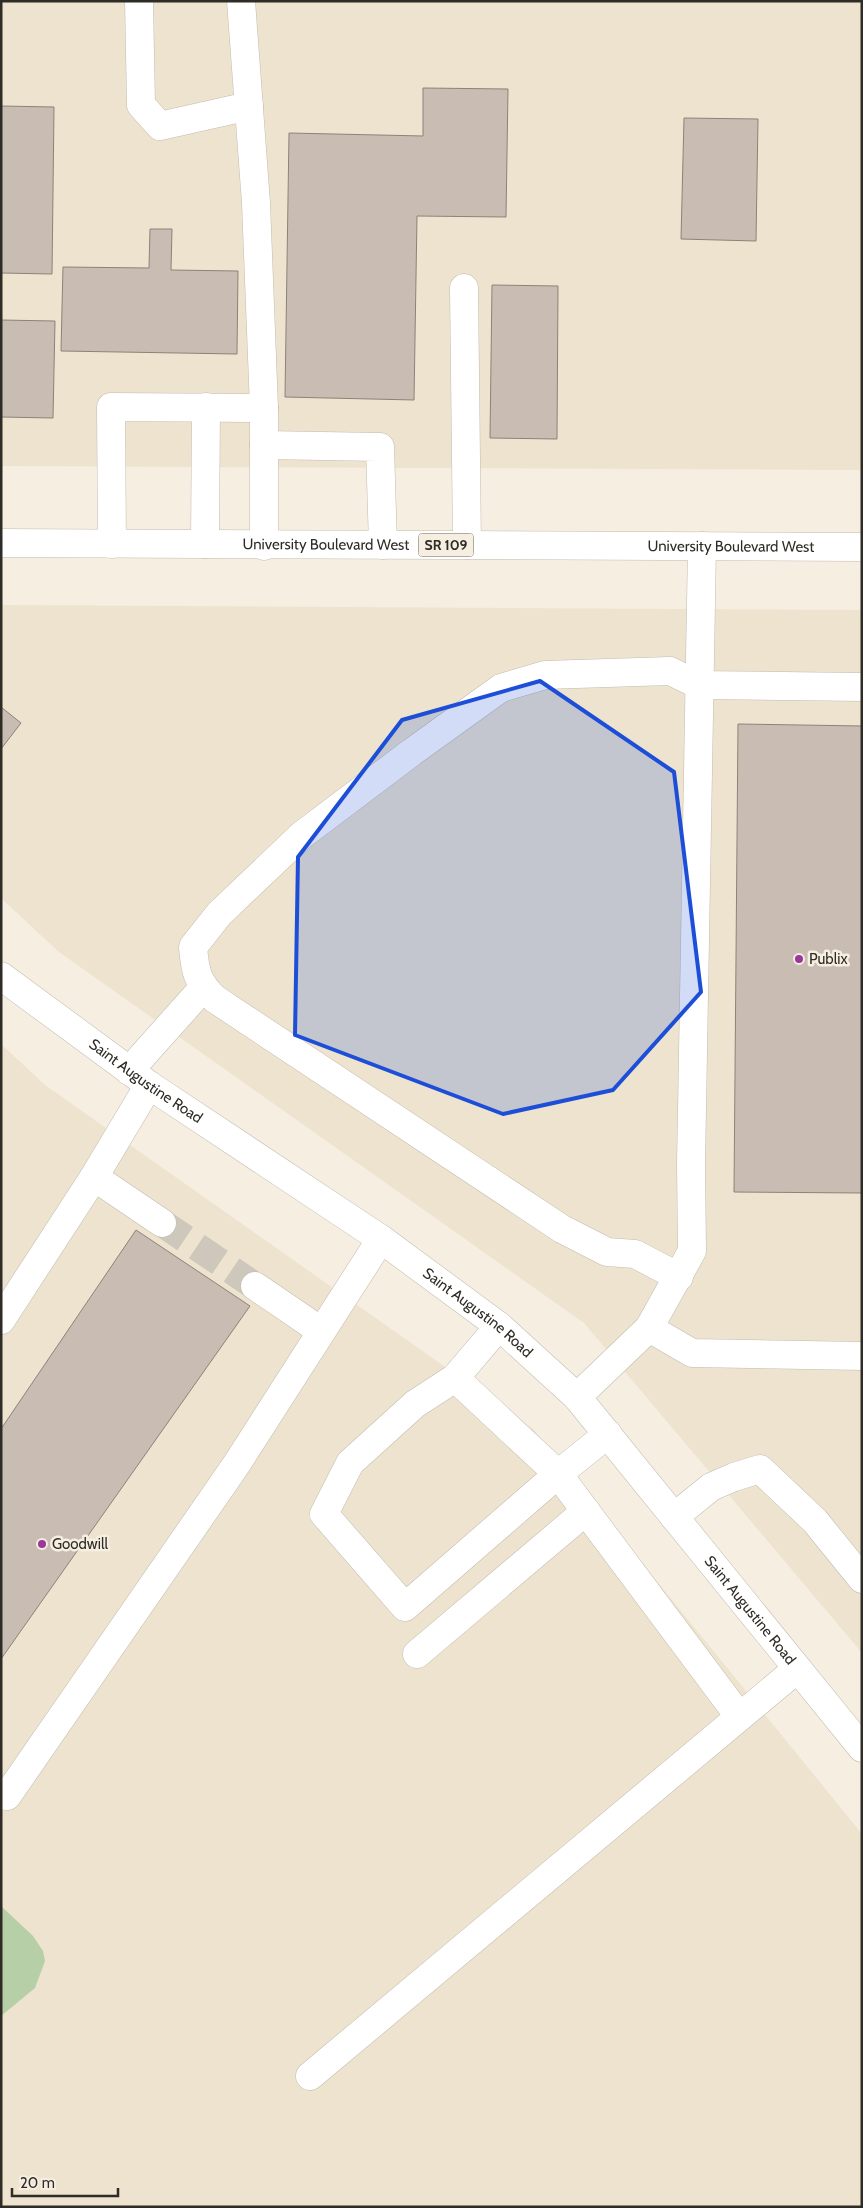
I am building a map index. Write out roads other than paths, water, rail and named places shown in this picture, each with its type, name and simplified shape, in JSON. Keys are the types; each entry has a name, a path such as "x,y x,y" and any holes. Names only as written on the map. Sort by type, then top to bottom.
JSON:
{"main road":[{"path":"139,1 141,105 160,126 249,106"},
{"path":"241,1 256,204 264,408 264,546"},
{"path":"464,288 467,545"},
{"path":"112,544 111,407 264,408"},
{"path":"206,407 206,544"},
{"path":"264,445 380,447 383,546"},
{"name":"University Boulevard West","path":"1,543 264,546 862,547"},
{"path":"577,1397 649,1328 692,1251 691,1165 702,546"},
{"path":"679,1277 635,1254 607,1252 562,1229 216,999 203,988 194,969 193,947 219,914 302,835 501,688 545,674 670,671 699,686 862,687"},
{"name":"Saint Augustine Road","path":"1,976 139,1078 381,1238 499,1326 577,1397 861,1747"},
{"path":"1,1320 94,1178 139,1078 203,988"},
{"path":"94,1178 162,1223"},
{"path":"1,1792 7,1796 236,1466 381,1238"},
{"path":"255,1286 321,1331"},
{"path":"499,1326 455,1378 415,1404 350,1463 324,1514 405,1607 558,1474 608,1434"},
{"path":"649,1328 692,1352 862,1356"},
{"path":"455,1378 558,1474 739,1716"},
{"path":"674,1517 711,1487 734,1476 760,1469 815,1521 862,1579"},
{"path":"416,1654 586,1510"},
{"path":"310,2076 797,1669"}],"tunnel":[{"path":"162,1223 255,1286"}],"place":[{"name":"Publix","path":"799,959"},
{"name":"Goodwill","path":"42,1544"}]}
